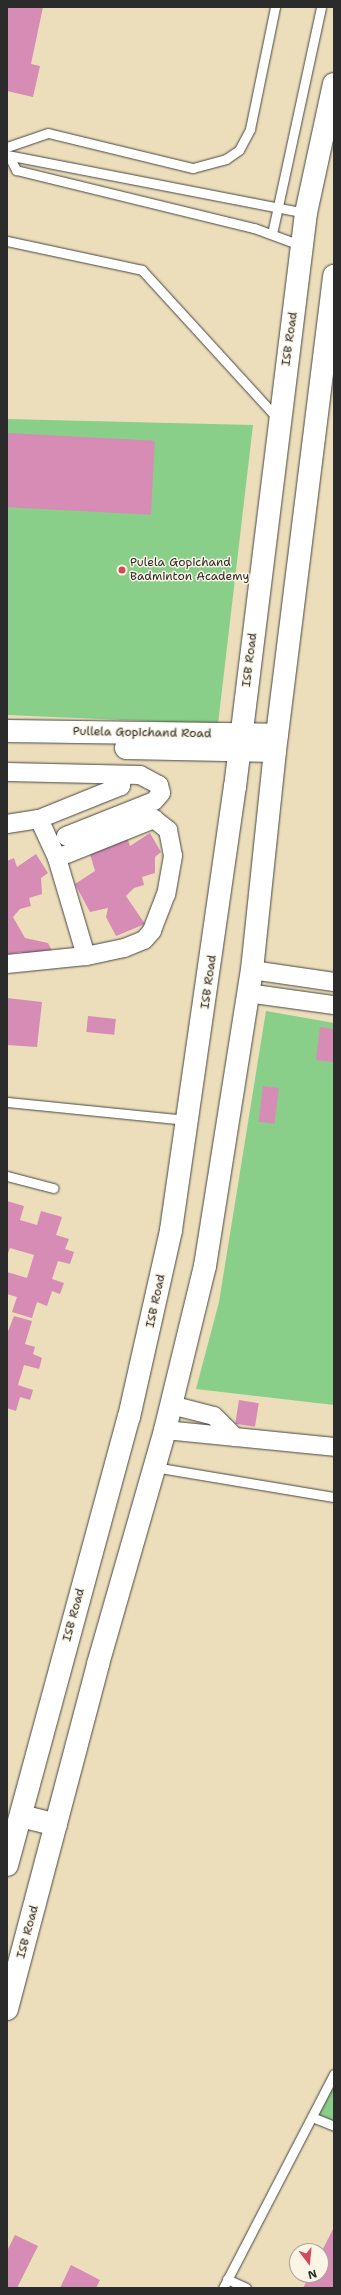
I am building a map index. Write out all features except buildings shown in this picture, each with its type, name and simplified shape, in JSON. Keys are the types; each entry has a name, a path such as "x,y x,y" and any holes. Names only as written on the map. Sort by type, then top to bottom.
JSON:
{"main road":[{"name":"ISB Road","path":"7,1865 150,1329 188,1120 240,743 306,213 334,84"},
{"name":"ISB Road","path":"7,2009 153,1467 165,1430 205,1266 247,993 252,970 276,743 326,406 334,276"},
{"name":"Pullela Gopichand Road","path":"7,731 240,743"},
{"name":"Pullela Gopichand Road","path":"7,744 276,743"},
{"path":"20,1816 56,1824"}],"street":[{"path":"7,772 122,775 153,779 159,785 159,798 66,836"},
{"path":"7,824 39,819 121,786 122,775"},
{"path":"39,819 57,858 86,956"},
{"path":"7,964 86,956 138,942 152,931 171,872 171,841 168,830 154,819 57,858"},
{"path":"252,970 334,982"},
{"path":"247,993 334,1005"},
{"path":"171,1405 214,1416 235,1437"},
{"path":"165,1430 334,1447"}],"lane":[{"path":"8,153 48,133 193,168 226,159 238,150 250,129 274,7"},
{"path":"272,234 279,208 322,7"},
{"path":"8,153 306,213"},
{"path":"8,153 16,170 272,234 303,246"},
{"path":"7,241 142,270 150,276 280,421"},
{"path":"7,1102 188,1120"},
{"path":"7,1176 53,1188"},
{"path":"153,1467 334,1497"},
{"path":"223,2288 334,2074"},
{"path":"312,2117 334,2126"},
{"path":"227,2279 246,2288"}],"green space":[{"name":"Pulela Gopichand Badminton Academy","path":"7,419 253,425 218,724 7,715"},
{"path":"266,1011 334,1023 334,1405 196,1389 219,1302"},
{"path":"334,2074 334,2126 312,2117"}],"place":[{"name":"Pulela Gopichand Badminton Academy","path":"122,570"}]}
